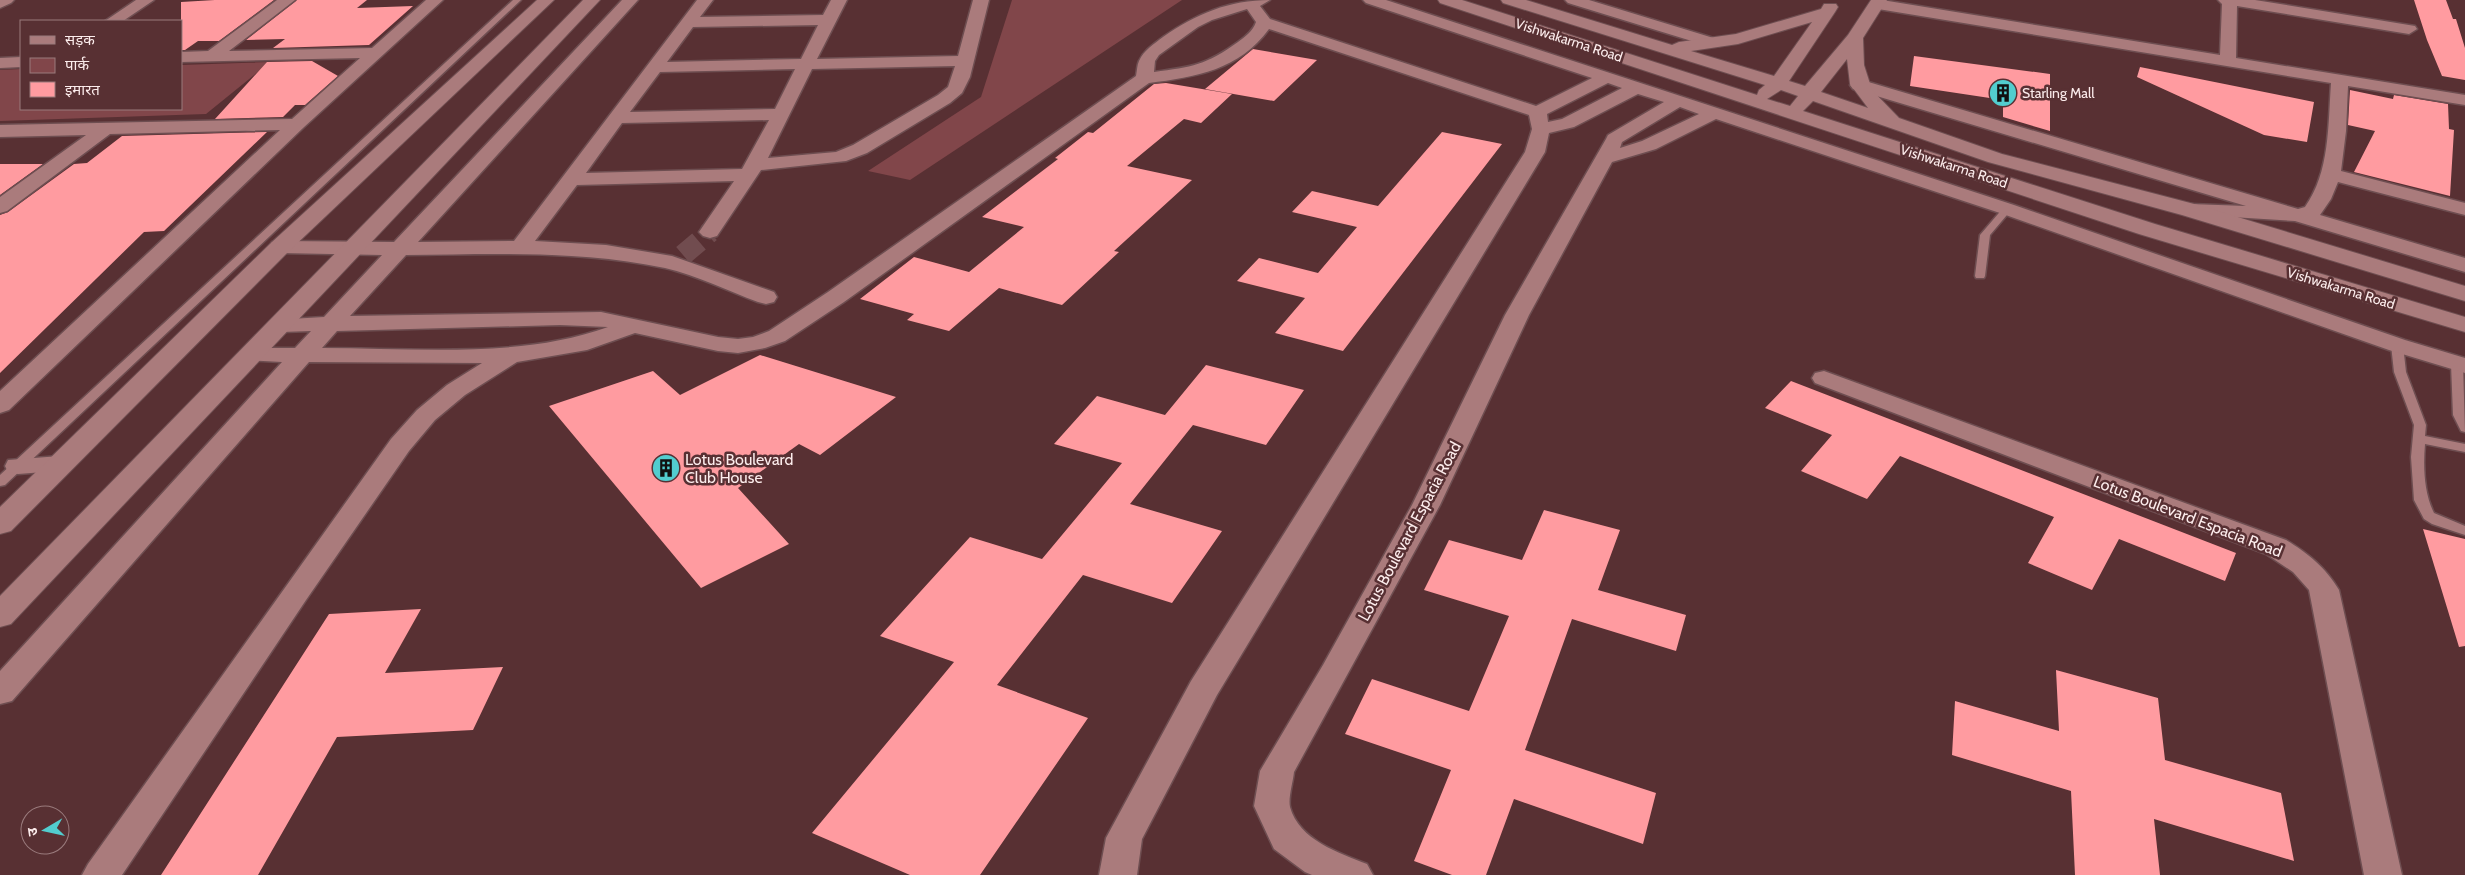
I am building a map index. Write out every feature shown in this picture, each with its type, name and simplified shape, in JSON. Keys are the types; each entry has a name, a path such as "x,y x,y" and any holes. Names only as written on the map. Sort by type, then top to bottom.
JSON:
{"street":[{"path":"0,3 6,0"},
{"path":"115,20 146,0"},
{"path":"212,56 287,0"},
{"path":"0,404 297,124 435,0"},
{"path":"0,524 280,247 546,0"},
{"path":"0,616 592,0"},
{"path":"0,692 302,354 630,0"},
{"path":"520,247 704,0"},
{"path":"710,232 752,170 840,0"},
{"path":"571,179 752,170 839,157 860,149 944,99 956,89 981,0"},
{"path":"1372,0 2007,209 2397,345 2461,365"},
{"name":"Vishwakarma Road","path":"1446,0 2147,229 2465,325"},
{"name":"Vishwakarma Road","path":"1509,0 1810,93 1899,126 1995,158 2190,210 2465,294"},
{"path":"1573,0 1714,44"},
{"path":"2228,61 2229,0 2409,29"},
{"path":"281,325 560,318 601,319 738,346 757,344 777,336 836,297 1144,78 1187,73 1220,63 1250,41 1262,28 1264,22 1256,2 1206,17 1192,24 1153,52 1147,61 1144,78"},
{"path":"1793,113 1855,38 1879,2 2465,100"},
{"path":"1756,101 1778,83 1831,6"},
{"path":"1667,48 1714,44 1757,34 1831,6"},
{"path":"688,22 829,20"},
{"path":"1264,22 1539,120 1568,123 1638,87"},
{"path":"1855,38 1855,74 1858,85 1874,105 1899,126"},
{"path":"182,57 374,53"},
{"path":"654,67 965,61"},
{"path":"0,63 20,62"},
{"path":"1539,120 1607,77"},
{"path":"2310,210 2330,174 2335,151 2340,80"},
{"path":"1858,85 2310,210 2465,265"},
{"name":"Lotus Boulevard Espacia Road","path":"1354,875 1318,861 1287,838 1272,806 1277,771 1334,673 1426,505 1517,315 1615,139 1623,132 1678,101"},
{"path":"1605,158 1649,145 1714,113"},
{"path":"616,118 781,114"},
{"path":"1118,875 1124,838 1203,690 1535,152 1539,120"},
{"path":"0,131 297,124"},
{"path":"0,206 105,128"},
{"path":"2330,174 2465,209"},
{"path":"2190,210 2310,210"},
{"path":"2142,255 2147,229"},
{"path":"280,247 354,249 520,247 606,251 678,259 766,297"},
{"path":"252,355 510,356 587,343 637,325"},
{"path":"101,875 295,593 400,445 426,415 456,390 510,356"},
{"name":"Lotus Boulevard Espacia Road","path":"1824,378 2276,547 2299,560 2314,573 2324,590 2383,875"},
{"path":"9,474 60,464"}],"lane":[{"path":"9,474 518,0"},
{"path":"1980,276 1985,235 2007,209"},
{"path":"2397,345 2400,372 2418,419 2417,457 2423,506 2429,516 2437,521 2465,531"},
{"path":"2461,365 2459,415 2465,428"},
{"path":"2418,439 2465,448"}],"green space":[{"path":"1012,0 1182,0 910,180 868,171 981,97"},
{"path":"270,62 206,114 0,121 0,70 20,69 20,110 182,110 182,65"}],"building":[{"path":"274,0 219,41 198,41 185,50 182,50 181,2"},
{"path":"297,0 367,0 357,8 413,6 369,45 273,48 285,39 246,40"},
{"path":"2414,0 2446,0 2453,19 2456,19 2465,48 2465,80 2442,76 2427,40"},
{"path":"1253,49 1317,60 1274,101 1205,89"},
{"name":"Starling Mall","path":"1914,56 2050,74 2050,131 2003,117 2003,100 1910,86"},
{"path":"312,61 338,76 305,105 295,105 283,117 215,119 267,62"},
{"path":"2140,67 2314,102 2307,142 2264,135 2137,77"},
{"path":"1166,83 1232,94 1201,123 1184,119 1127,166 1192,180 1114,251 1119,252 1062,305 999,288 949,331 907,320 914,314 860,299 914,257 969,272 1024,227 982,217 1058,159 1055,158 1088,132 1093,133 1154,84"},
{"path":"2350,90 2393,99 2394,95 2448,104 2449,129 2454,130 2450,196 2354,172 2375,131 2348,125"},
{"path":"267,132 164,231 144,232 0,373 0,215 8,212 74,164 87,163 122,136"},
{"path":"1442,132 1502,144 1343,351 1275,333 1305,298 1237,281 1259,258 1318,273 1357,227 1292,212 1312,191 1378,206"},
{"path":"0,164 43,164 0,195"},
{"name":"Lotus Boulevard Club House","path":"760,355 896,397 820,455 799,444 738,488 789,544 701,588 549,406 653,371 680,395"},
{"path":"1206,365 1304,390 1266,445 1193,425 1130,504 1222,531 1172,603 1083,575 997,685 1088,718 980,875 910,875 812,833 954,662 880,636 970,537 1042,559 1122,463 1054,444 1097,396 1165,415"},
{"path":"1791,381 2236,553 2225,581 2119,539 2092,590 2028,563 2054,517 1900,456 1867,499 1801,471 1832,435 1765,408"},
{"path":"1544,510 1620,530 1598,590 1686,615 1676,651 1572,619 1525,750 1656,793 1643,844 1514,799 1486,875 1452,875 1414,861 1451,770 1345,734 1372,679 1469,711 1509,616 1424,590 1449,540 1522,560"},
{"path":"2423,529 2465,539 2465,646 2459,647"},
{"path":"421,609 385,673 503,667 473,730 337,737 258,875 161,875 329,614"},
{"path":"2056,670 2158,698 2165,760 2281,793 2294,861 2154,819 2160,875 2075,875 2071,791 1952,755 1955,701 2059,731"}],"tunnel":[{"path":"683,255 710,232"}],"place":[{"name":"Starling Mall","path":"2003,93"},
{"name":"Lotus Boulevard Club House","path":"666,468"}]}
